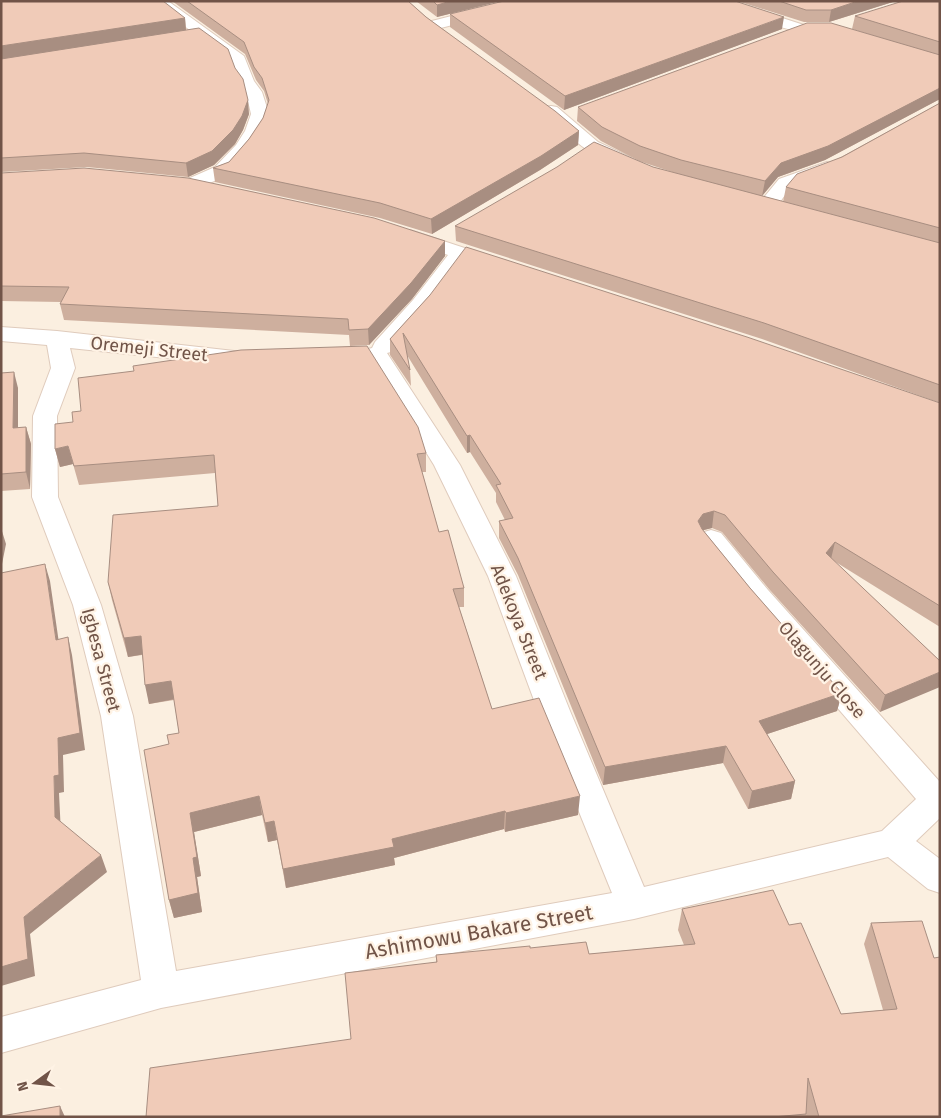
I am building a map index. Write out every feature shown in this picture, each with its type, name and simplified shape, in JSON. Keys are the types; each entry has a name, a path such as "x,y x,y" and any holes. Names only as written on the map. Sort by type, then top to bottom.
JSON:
{"street":[{"path":"158,1 206,34 238,60 246,81 254,92 260,114 254,131 243,148 222,171 181,184 219,191"},
{"path":"433,25 528,1"},
{"path":"714,1 803,29 847,29"},
{"path":"419,13 449,36"},
{"path":"775,39 803,29"},
{"path":"178,38 206,34"},
{"path":"540,103 562,119 584,151 642,169"},
{"path":"562,119 580,112"},
{"path":"786,210 759,204 786,183 841,161"},
{"path":"389,229 448,243 516,271"},
{"name":"Adekoya Street","path":"448,243 421,305 367,355 447,465 502,576 554,711 634,904"},
{"name":"Oremeji Street","path":"1,334 57,338 150,351 244,359 262,358"},
{"name":"Igbesa Street","path":"57,338 63,368 45,416 45,497 87,605 117,716 161,991"},
{"name":"Olagunju Close","path":"711,539 758,597 938,798"},
{"name":"Ashimowu Bakare Street","path":"1,1035 161,991 634,904 828,859 893,842 938,798"},
{"path":"893,842 940,879"}],"building":[{"path":"1,1 163,1 185,18 1,46"},
{"path":"187,1 408,1 426,17 555,111 579,131 541,156 431,219 380,203 213,168 229,162 249,139 263,118 269,100 262,78 254,67 244,42"},
{"path":"433,1 451,1 437,5"},
{"path":"504,1 735,1 784,17 565,96 450,14"},
{"path":"779,1 858,1 831,10 806,10"},
{"path":"903,1 940,1 940,42 855,16"},
{"path":"807,23 831,23 940,55 940,88 828,146 781,163 765,181 681,160 640,146 602,127 578,107"},
{"path":"199,28 228,49 235,68 243,79 248,100 242,116 233,130 212,151 186,163 84,153 1,158 1,59"},
{"path":"940,103 940,228 786,187 797,174 842,157"},
{"path":"594,142 653,167 940,243 940,385 764,323 455,226 557,167"},
{"path":"84,168 188,178 374,218 445,241 411,283 368,329 349,330 348,319 60,304 69,287 1,286 1,173"},
{"path":"466,247 747,337 940,403 940,606 835,542 826,553 940,661 940,672 885,695 773,572 725,515 714,511 703,514 698,521 702,529 750,588 842,693 759,721 795,781 752,791 726,746 605,767 518,558 499,521 513,518 496,485 501,484 470,435 467,436 403,333 410,370 390,339 430,295"},
{"path":"367,346 418,427 426,453 417,454 439,532 448,530 464,588 453,589 492,709 539,698 580,796 506,813 505,811 392,839 394,847 283,869 274,821 265,823 259,796 190,813 197,857 193,858 198,893 169,900 144,750 169,744 167,735 179,733 171,681 145,685 141,636 124,638 108,582 113,515 218,506 214,455 74,466 68,446 55,449 55,424 73,422 72,412 81,411 78,378 134,371 133,366 241,350"},
{"path":"14,372 13,428 26,427 26,472 1,474 1,373"},
{"path":"45,564 56,640 68,637 80,733 58,738 59,775 54,776 55,817 101,855 24,917 28,959 1,967 1,573"},
{"path":"773,890 789,925 801,923 841,1014 897,1009 871,923 922,921 934,958 940,957 940,1117 819,1117 808,1078 806,1114 773,1117 146,1117 150,1068 351,1039 345,973 437,962 436,955 530,946 530,948 586,942 589,954 695,944 682,909"},
{"path":"60,1106 60,1117 1,1117 1,1116"}]}
